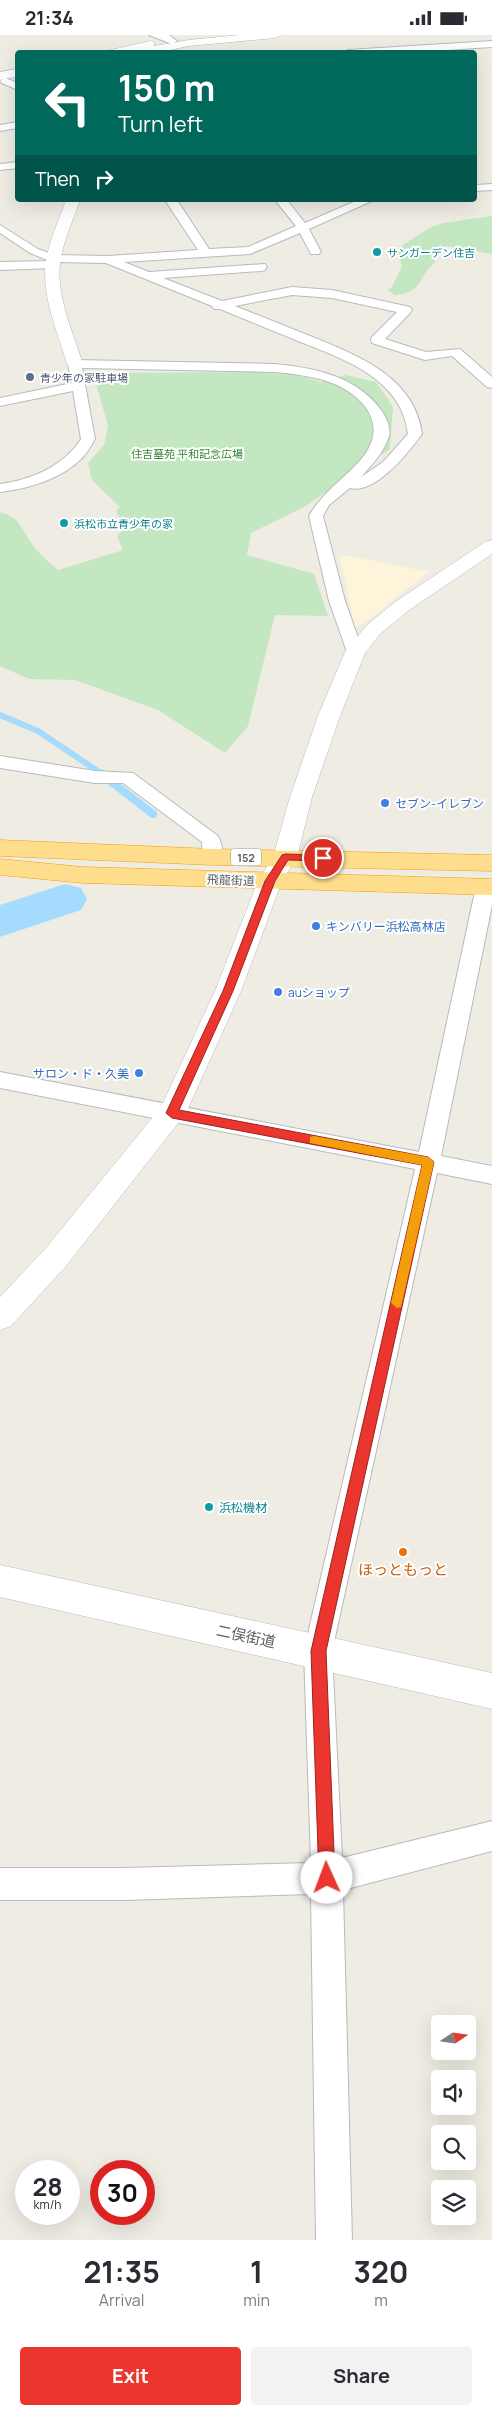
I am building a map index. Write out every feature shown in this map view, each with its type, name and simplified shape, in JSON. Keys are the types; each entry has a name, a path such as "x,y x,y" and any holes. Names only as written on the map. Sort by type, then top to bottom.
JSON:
{"highway":[{"name":"飛龍街道","path":"0,848 213,857 285,857 492,863"},
{"name":"飛龍街道","path":"0,867 83,875 489,887"}],"street":[{"path":"127,50 128,35"},
{"path":"154,35 172,43 275,35"},
{"path":"133,50 233,35"},
{"path":"396,50 492,44"},
{"path":"0,127 15,125"},
{"path":"0,167 15,165"},
{"path":"477,188 492,187"},
{"path":"0,488 14,487 44,475 76,457 88,439 75,364 58,304 52,271 53,261 72,202"},
{"path":"172,202 206,253"},
{"path":"283,202 303,228 315,252"},
{"path":"0,266 53,261 108,260 250,250 363,202"},
{"path":"0,228 34,251 53,261"},
{"path":"108,260 218,306 352,358 378,374 402,397 413,414 415,434 397,456 369,478 358,484 343,486"},
{"path":"145,275 261,267"},
{"path":"218,306 292,291 332,294 406,310 377,340 425,356 455,352 492,384"},
{"path":"75,364 275,368 303,371 338,381 366,399 380,419 382,435 371,456 353,478 322,503 316,516 337,601 355,652"},
{"path":"0,402 78,386"},
{"path":"0,1317 56,1257 172,1113 228,991 270,881 285,857 328,716 355,652 373,630 402,606 492,546"},
{"path":"0,762 95,777 127,777 211,840 213,857"},
{"path":"334,2240 327,1878 318,1651 489,887"},
{"path":"0,1080 492,1175"},
{"name":"二俣街道","path":"0,1581 492,1691"},
{"path":"0,1884 124,1884 327,1878 492,1836"}],"shaded area":[{"path":"345,555 429,572 364,623 355,627 340,558"}],"green space":[{"path":"492,216 492,254 447,246 435,257 435,263 411,291 395,295 387,290 392,287 402,266 397,249 429,228 443,223"},
{"name":"住吉墓苑 平和記念広場","path":"258,372 302,376 321,382 346,375 376,382 393,407 390,449 304,507 251,533 247,555 314,574 328,616 275,615 248,726 225,753 158,710 75,680 29,679 0,666 0,512 12,517 21,526 36,549 58,570 123,550 117,536 125,528 116,511 120,507 92,480 88,463 104,445 108,426 93,373"}],"waterway":[{"path":"0,715 38,731 102,774"},
{"path":"100,773 153,814"},
{"path":"0,921 65,899"}],"slow traffic":[{"path":"314,1140 428,1162 397,1303"}],"place":[{"name":"サンガーデン住吉","path":"377,252"},
{"name":"青少年の家駐車場","path":"30,377"},
{"name":"浜松市立青少年の家","path":"64,523"},
{"name":"セブン-イレブン","path":"385,803"},
{"name":"キンバリー浜松高林店","path":"316,926"},
{"name":"auショップ","path":"278,992"},
{"name":"サロン・ド・久美","path":"139,1073"},
{"name":"浜松機材","path":"209,1507"},
{"name":"ほっともっと","path":"403,1552"}],"route":[{"path":"323,858 285,857 270,881 228,991 172,1113 428,1162 318,1651 327,1878"}]}
